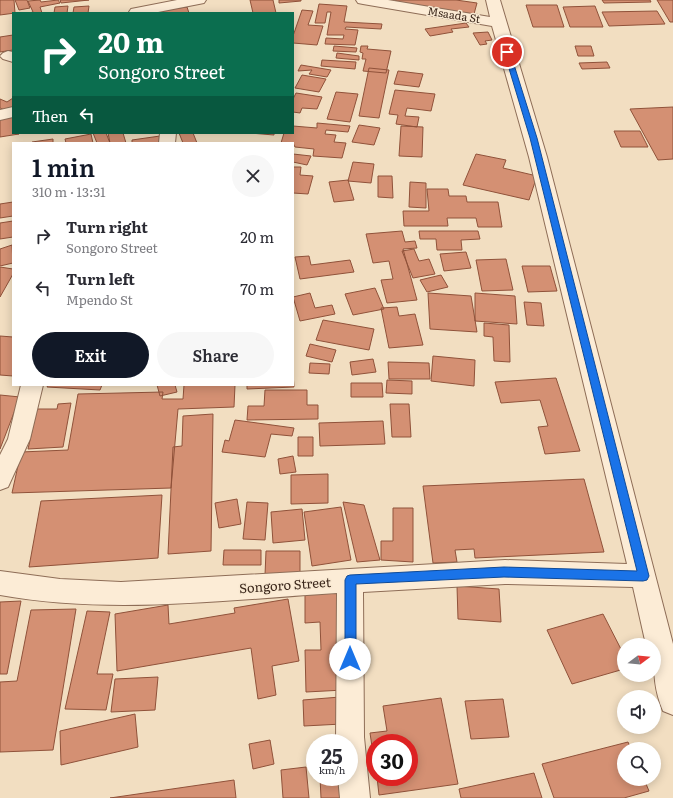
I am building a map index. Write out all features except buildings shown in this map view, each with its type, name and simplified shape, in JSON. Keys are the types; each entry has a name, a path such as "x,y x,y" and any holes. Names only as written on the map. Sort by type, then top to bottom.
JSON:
{"street":[{"path":"136,8 199,0"},
{"name":"Msaada St","path":"363,0 498,22"},
{"path":"493,0 498,22 533,138 673,701"},
{"path":"0,116 12,112"},
{"path":"0,480 19,439 32,386"},
{"name":"Songoro Street","path":"0,583 39,590 75,593 122,594 504,572 643,576"},
{"path":"350,580 350,738 354,798"}],"route":[{"path":"350,659 350,580 504,572 643,576 533,138 507,52"}]}
